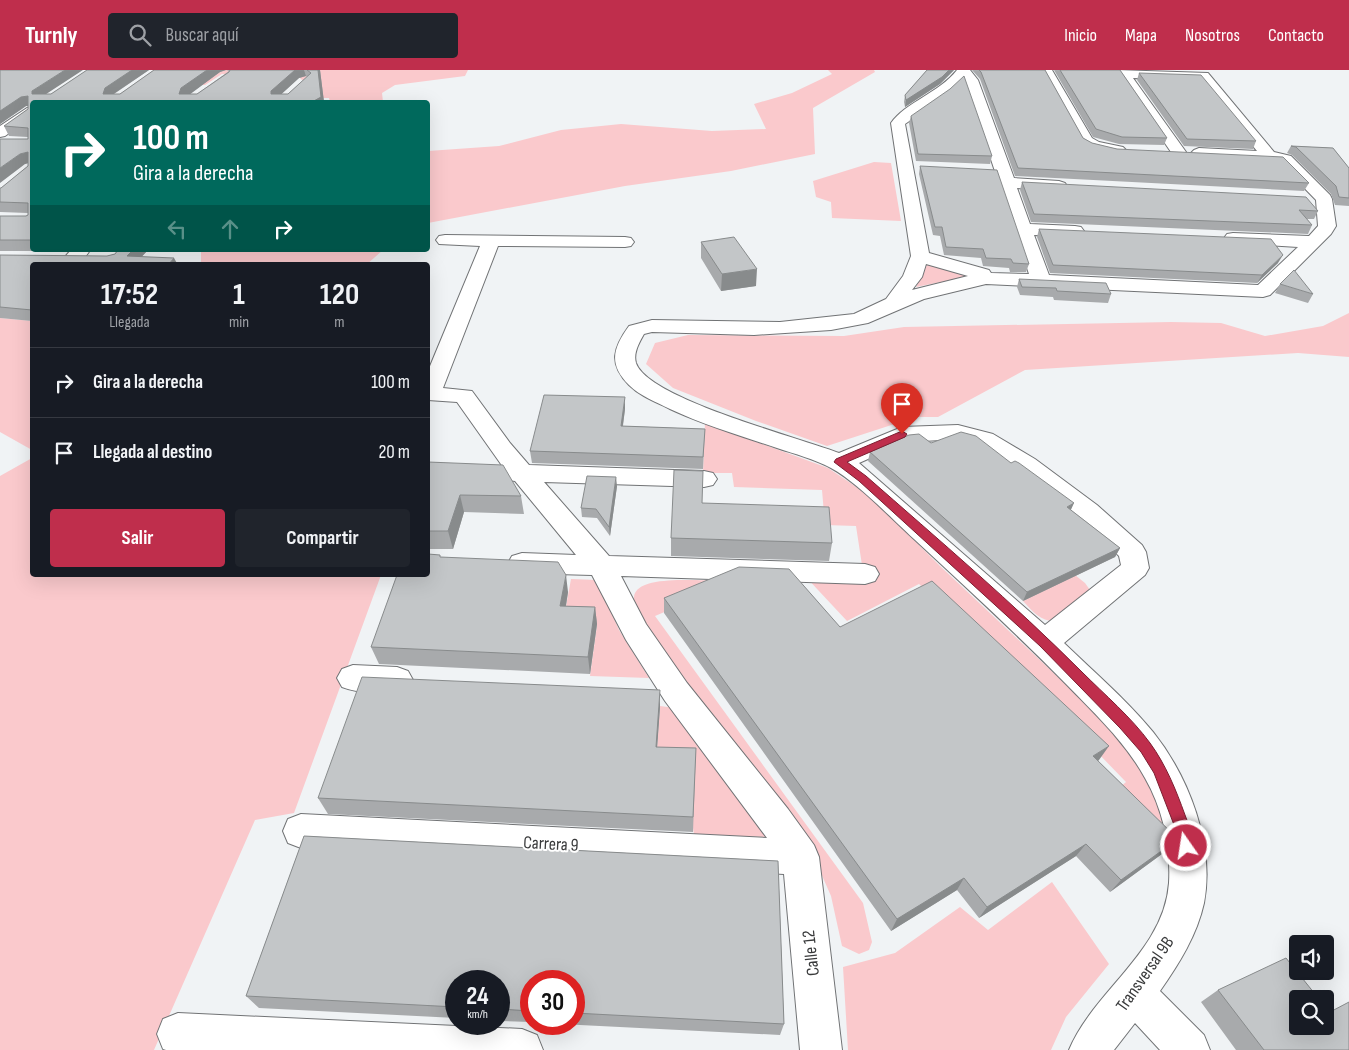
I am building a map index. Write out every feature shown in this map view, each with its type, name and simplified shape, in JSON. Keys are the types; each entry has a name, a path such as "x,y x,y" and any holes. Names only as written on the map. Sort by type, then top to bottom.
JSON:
{"street":[{"path":"1046,70 1086,141 1095,146 1133,151"},
{"path":"894,303 912,276 920,256 898,123 909,113 950,88 963,71 971,80 1041,280"},
{"path":"1122,72 1178,152"},
{"path":"1122,72 1203,76 1269,156"},
{"path":"0,133 30,112"},
{"path":"0,142 16,142"},
{"path":"920,256 982,274 986,278 1263,291 1314,242 1327,226 1324,199 1285,159 1269,156 1160,152"},
{"path":"905,167 924,167"},
{"path":"984,170 1005,177 1077,187"},
{"path":"1304,198 1324,199"},
{"path":"1024,229 1094,232"},
{"path":"1214,238 1314,242"},
{"path":"445,240 625,242"},
{"path":"430,392 491,240"},
{"name":"Transversal 9B","path":"986,278 944,286 894,303 859,319 807,328 758,329 652,326 636,330 625,350 627,367 640,384 660,395 729,424 839,462 862,478 1045,642 1146,748 1171,794 1183,830 1188,862 1185,902 1172,940 1090,1050"},
{"path":"430,394 464,396 501,449 601,565 636,632 676,692 776,821 801,857"},
{"path":"839,462 902,434 958,432 986,439 1026,465 1088,511 1132,552 1135,568 1045,642"},
{"path":"484,472 704,479"},
{"path":"495,562 865,574"},
{"path":"352,678 421,681"},
{"path":"637,690 676,692"},
{"name":"Carrera 9","path":"302,831 801,857"},
{"name":"Calle 12","path":"801,857 821,1050"},
{"path":"1133,992 1189,1050"},
{"path":"178,1034 522,1050"}],"shaded area":[{"path":"170,70 468,70 465,76 395,85 382,93 383,100 330,100 329,98 323,98 312,81 300,78 222,74 205,85 178,84"},
{"path":"828,70 874,70 875,72 813,108 815,154 731,171 625,186 430,223 430,151 499,146 561,130 621,124 712,131 766,129 754,104 792,93 832,74"},
{"path":"874,162 891,163 901,221 832,218 831,202 816,197 813,181"},
{"path":"201,252 381,252 369,262 201,262"},
{"path":"928,263 971,276 916,287"},
{"path":"1349,313 1349,357 1298,353 1025,370 938,417 916,417 827,446 756,421 673,388 646,364 655,343 688,335 844,336 904,327 1171,322 1221,323 1265,336 1323,326"},
{"path":"0,318 30,321 30,449 0,432"},
{"path":"705,423 828,468 870,496 940,566 1128,743 1151,782 1176,857 1110,796 1126,782 1036,689 919,584 847,621 804,575 862,565 856,526 825,525 822,490 734,487 732,473 703,473"},
{"path":"30,459 30,577 380,577 294,813 255,820 154,1050 0,1050 0,476"},
{"path":"1075,575 1090,590 1057,621 1042,618 1023,601"},
{"path":"571,579 597,580 619,630 649,678 590,676 597,625 563,623"},
{"path":"679,580 710,580 719,589 655,616 863,903 872,942 869,950 859,954 842,946 831,896 813,855 644,627 637,612 634,597 637,590 644,585 654,582"},
{"path":"660,706 675,708 767,837 694,834 693,828 656,763"},
{"path":"1052,882 1109,964 1066,1017 1051,1050 848,1050 843,967 895,953 960,907 988,930"}],"building":[{"path":"0,70 65,70 32,91 32,94 51,94 87,70 132,70 105,88 103,94 120,94 154,70 207,70 181,88 179,94 197,94 230,70 295,70 271,91 271,94 288,94 311,73 307,70 318,70 321,97 316,100 30,100 30,240 0,240 0,216 28,215 28,203 0,202 0,188 28,166 28,152 20,154 0,168 0,139 28,139 28,128 4,126 28,109 28,96 21,97 0,111"},
{"path":"927,70 949,70 942,77 906,100 905,95"},
{"path":"979,70 1045,70 1083,138 1092,143 1117,149 1283,157 1309,183 1018,168"},
{"path":"1060,70 1120,70 1167,138 1122,137 1096,129"},
{"path":"1139,73 1201,75 1256,141 1187,139"},
{"path":"964,76 992,156 918,154 911,116 950,89"},
{"path":"1291,146 1333,148 1349,168 1349,198 1339,197 1336,186 1296,147"},
{"path":"920,166 997,170 1029,264 1013,263 1011,259 986,258 983,249 946,247 942,227 935,227"},
{"path":"1022,182 1306,197 1318,211 1299,210 1312,225 1034,214"},
{"path":"1039,229 1271,239 1283,255 1262,275 1053,265"},
{"path":"734,237 757,269 722,274 701,242"},
{"path":"116,252 131,252 127,256 174,258 171,262 30,262 30,310 0,307 0,255 107,256"},
{"path":"1294,270 1313,294 1280,284"},
{"path":"1019,279 1106,283 1111,294 1057,291 1056,288 1022,287"},
{"path":"544,395 625,397 621,426 705,429 703,457 530,451"},
{"path":"961,432 976,436 1011,463 1015,461 1019,463 1074,503 1067,507 1120,548 1027,592 870,452 909,435 919,434 931,443"},
{"path":"430,462 503,465 521,496 460,495 448,531 430,531"},
{"path":"674,470 703,471 702,503 829,507 832,543 671,538"},
{"path":"587,476 616,477 609,527 596,509 581,508"},
{"path":"430,554 440,555 440,557 558,562 566,575 560,606 595,607 588,657 371,647 396,577 430,577"},
{"path":"739,567 789,569 840,627 932,581 1109,746 1093,756 1178,839 1121,880 1086,844 987,907 964,878 897,919 664,598"},
{"path":"362,677 660,690 656,747 696,748 693,817 318,798"},
{"path":"304,836 778,861 784,1024 585,1014 585,970 520,970 520,1010 510,1010 510,970 445,970 445,1006 246,996"},
{"path":"1286,958 1289,962 1289,980 1304,980 1312,990 1289,990 1289,1035 1334,1035 1334,1010 1349,1002 1349,1050 1264,1050 1218,990"}],"route":[{"path":"902,434 839,462 862,478 1045,642 1125,724 1146,748 1159,769 1171,794 1183,830 1186,846"}]}
